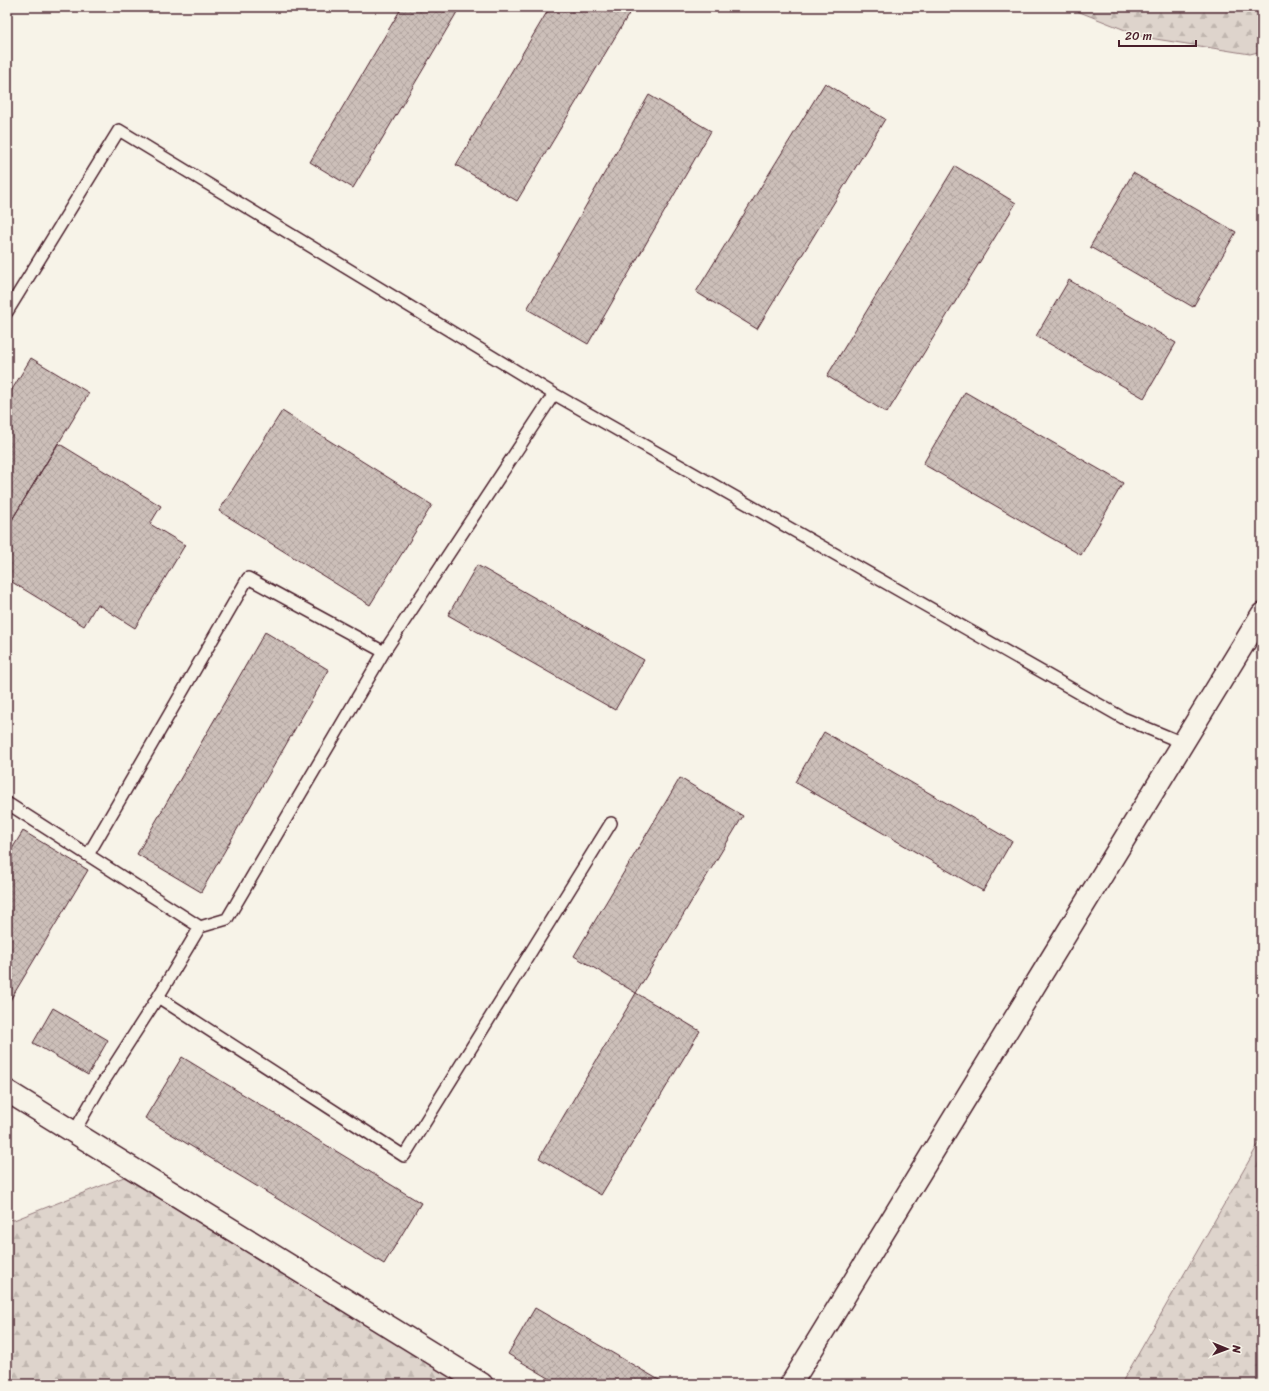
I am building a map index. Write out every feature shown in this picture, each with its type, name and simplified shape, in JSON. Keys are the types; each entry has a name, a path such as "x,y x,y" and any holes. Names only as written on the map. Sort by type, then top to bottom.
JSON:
{"street":[{"path":"792,1384 1262,614"},
{"path":"7,1091 482,1384"}],"lane":[{"path":"7,312 119,130 554,394 1123,718 1183,743"},
{"path":"74,1132 97,1092 158,997 200,927 227,919 384,652 554,394"},
{"path":"88,855 248,578 384,652"},
{"path":"7,803 200,927"},
{"path":"158,997 404,1156 611,823"}],"green space":[{"path":"1067,7 1262,7 1262,51 1250,54 1143,37"},
{"path":"1262,1138 1262,1384 1121,1384"},
{"path":"124,1177 462,1384 7,1384 7,1219 14,1220"}],"building":[{"path":"402,7 460,7 353,188 310,162"},
{"path":"550,7 633,7 517,201 456,165"},
{"path":"825,83 885,119 757,329 696,292"},
{"path":"649,95 711,131 588,344 527,309"},
{"path":"955,166 1016,203 887,413 827,376"},
{"path":"1133,173 1236,232 1193,307 1090,247"},
{"path":"1069,280 1176,343 1144,398 1036,336"},
{"path":"31,358 89,393 7,528 7,398"},
{"path":"965,392 1123,483 1081,555 923,464"},
{"path":"282,411 432,505 370,605 219,511"},
{"path":"58,443 161,506 150,524 185,545 135,628 97,604 84,626 7,579 7,528"},
{"path":"477,565 644,660 615,710 448,615"},
{"path":"265,632 329,670 201,892 137,854"},
{"path":"824,732 1012,841 983,891 795,782"},
{"path":"680,778 743,816 636,993 574,956"},
{"path":"23,831 88,870 9,1002 7,1001 7,857"},
{"path":"636,993 700,1031 601,1195 539,1158"},
{"path":"53,1008 108,1040 88,1075 33,1043"},
{"path":"182,1057 421,1203 384,1264 145,1118"},
{"path":"535,1308 666,1384 559,1384 508,1354"}]}
